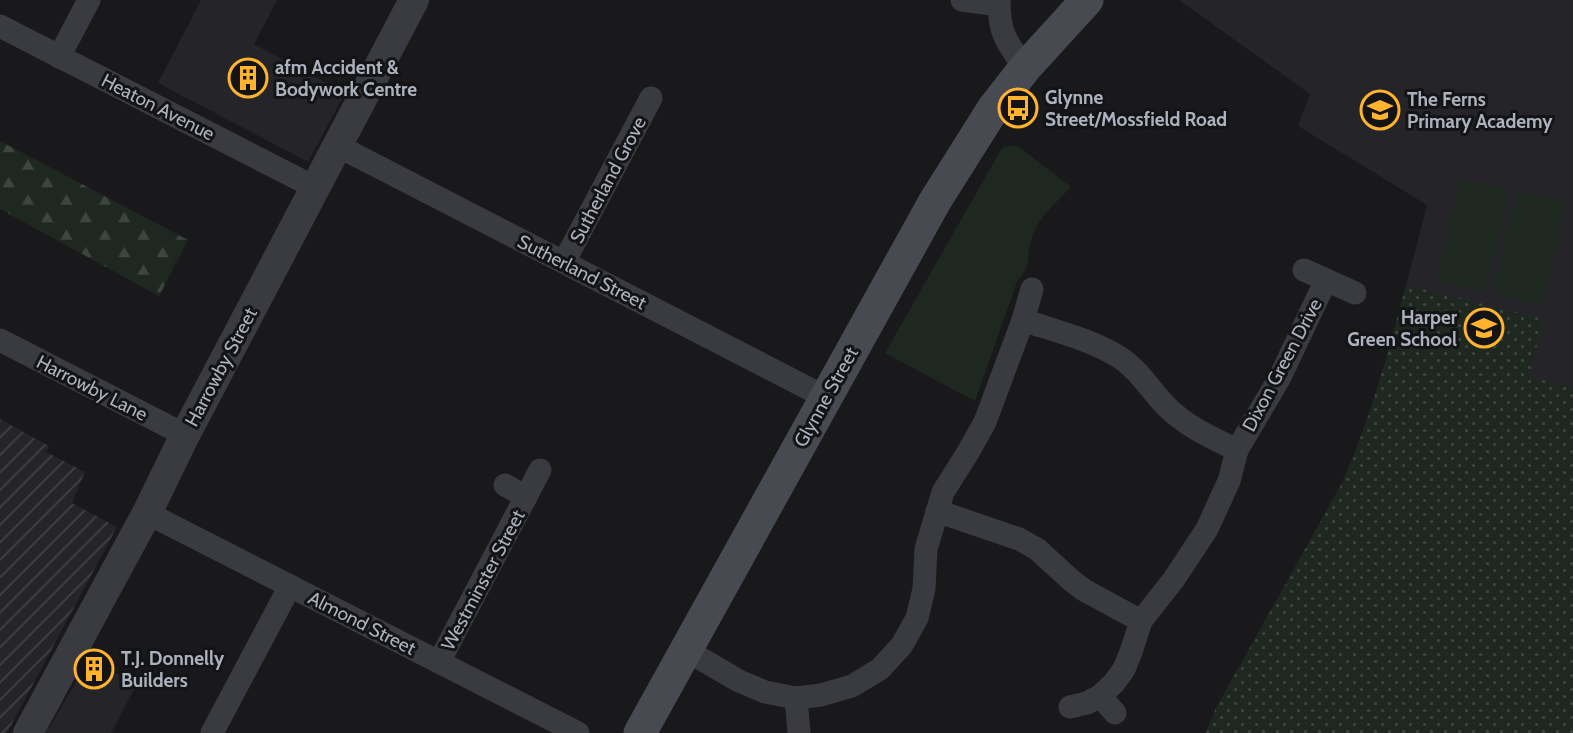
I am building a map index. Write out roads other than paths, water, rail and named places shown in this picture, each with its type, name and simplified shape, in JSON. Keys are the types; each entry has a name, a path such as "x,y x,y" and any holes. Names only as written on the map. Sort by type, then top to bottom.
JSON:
{"main road":[{"name":"Glynne Street","path":"640,733 935,201 993,109 1025,68 1087,0"}],"street":[{"path":"58,57 89,0"},
{"name":"Harrowby Street","path":"27,733 147,513 185,435 414,0"},
{"path":"962,0 999,3 1000,27 1004,38 1025,68"},
{"name":"Heaton Avenue","path":"0,26 316,188"},
{"name":"Sutherland Grove","path":"564,262 651,98"},
{"name":"Sutherland Street","path":"338,146 825,397"},
{"name":"Dixon Green Drive","path":"1304,270 1355,293"},
{"name":"Dixon Green Drive","path":"1070,707 1087,703 1107,705 1114,683 1131,652 1141,621 1174,579 1207,529 1229,481 1237,450 1279,379 1326,280"},
{"path":"686,650 765,692 796,698 821,695 852,686 880,668 902,645 917,618 924,589 926,549 937,511 947,483 985,422 1032,289"},
{"name":"Dixon Green Drive","path":"1023,320 1098,346 1120,358 1140,375 1164,404 1182,420 1237,450"},
{"name":"Harrowby Lane","path":"0,340 185,435"},
{"name":"Westminster Street","path":"439,662 540,470"},
{"name":"Westminster Street","path":"505,485 526,497"},
{"path":"937,511 1037,549 1084,590 1141,621"},
{"name":"Almond Street","path":"147,513 578,733"},
{"path":"212,733 290,586"},
{"path":"796,698 799,733"}],"place":[{"name":"afm Accident & Bodywork Centre","path":"248,78"},
{"name":"Glynne Street/Mossfield Road","path":"1018,108"},
{"name":"The Ferns Primary Academy","path":"1380,110"},
{"name":"Harper Green School","path":"1484,328"},
{"name":"T.J. Donnelly Builders","path":"94,669"}]}
